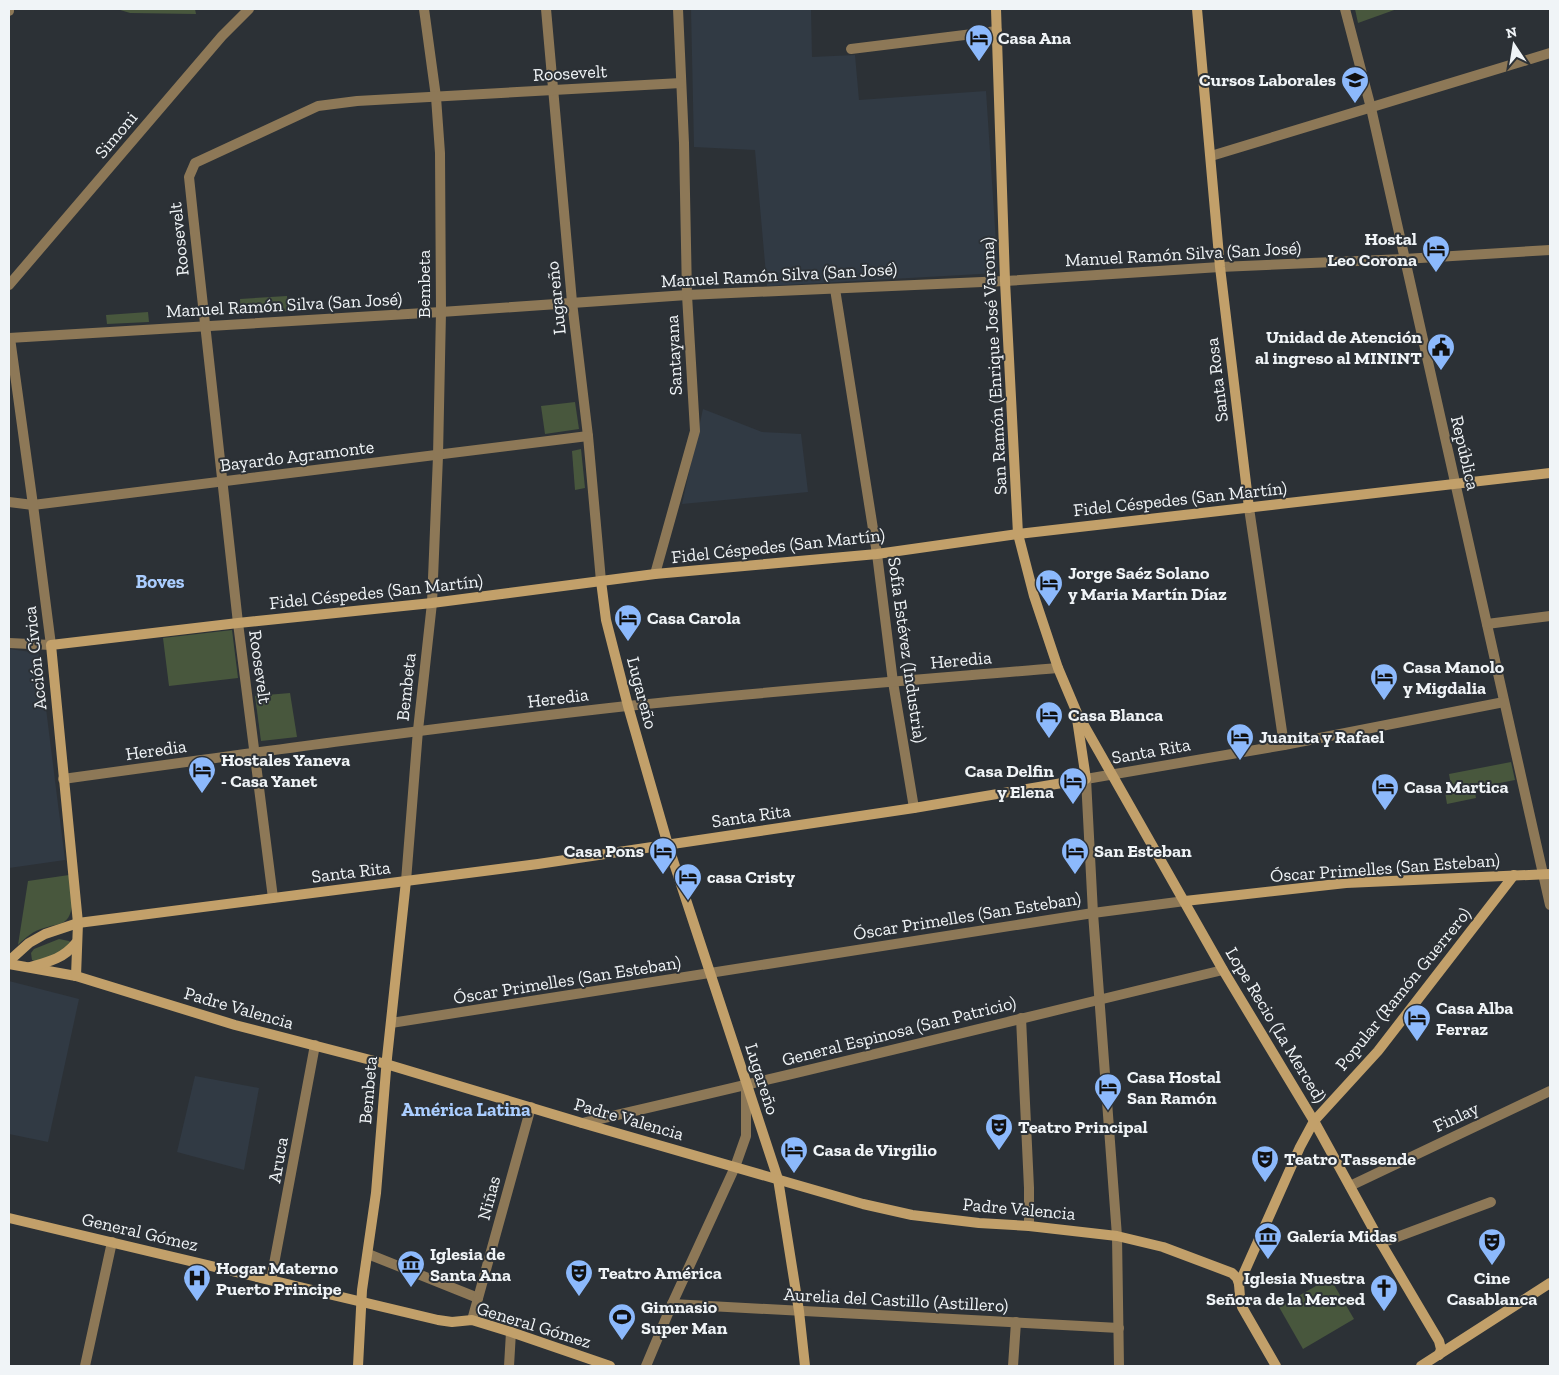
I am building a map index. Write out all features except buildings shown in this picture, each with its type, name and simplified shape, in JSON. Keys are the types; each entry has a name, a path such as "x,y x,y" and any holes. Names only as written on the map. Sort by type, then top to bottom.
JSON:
{"street":[{"name":"Simoni","path":"9,285 222,36 249,9"},
{"name":"Bembeta","path":"358,1366 361,1302 376,1193 386,1064 392,1023 418,730 432,603 441,312 440,153 436,98 424,9"},
{"name":"Lugareño","path":"546,9 572,302 588,436 606,620 628,706 668,845 778,1179 799,1311 805,1366"},
{"name":"Santayana","path":"655,574 695,431 687,295 678,9"},
{"name":"San Ramón (Enrique José Varona)","path":"996,9 1004,280 1018,534 1034,596 1058,668 1077,713"},
{"name":"Santa Rosa","path":"1197,9 1220,267 1249,508 1284,745"},
{"name":"República","path":"1345,9 1371,108 1504,702 1547,874 1550,905"},
{"path":"851,49 997,31"},
{"path":"1211,156 1550,53"},
{"name":"Roosevelt","path":"273,898 238,623 188,177 195,163 318,106 357,101 681,83"},
{"name":"Manuel Ramón Silva (San José)","path":"9,338 687,295 835,289 1550,250"},
{"name":"Sofía Estévez (Industria)","path":"835,289 877,554 894,682 914,808"},
{"name":"Acción Cívica","path":"9,338 51,645 78,923 76,976"},
{"name":"Bayardo Agramonte","path":"9,502 33,505 588,436"},
{"name":"Fidel Céspedes (San Martín)","path":"9,643 51,645 432,603 655,574 877,554 1018,534 1550,473"},
{"path":"1487,624 1550,616"},
{"name":"Heredia","path":"63,778 418,730 628,706 1058,668"},
{"name":"Santa Rita","path":"9,962 29,943 45,934 78,923 668,845 914,808 1284,745 1504,702"},
{"path":"1077,713 1086,779 1093,913 1117,1236 1119,1366"},
{"name":"Lope Recio (La Merced)","path":"1077,713 1223,970 1314,1121 1381,1243 1439,1341 1441,1349 1439,1355"},
{"name":"Óscar Primelles (San Esteban)","path":"392,1023 1093,913 1185,901 1346,883 1547,874"},
{"name":"Popular (Ramón Guerrero)","path":"1239,1284 1300,1147 1314,1121 1378,1051 1514,875"},
{"path":"26,968 52,961 69,952 76,943"},
{"name":"Padre Valencia","path":"9,962 26,968 76,976 235,1025 386,1064 863,1204 912,1215 1117,1236 1163,1248 1232,1273 1237,1278 1239,1284"},
{"name":"General Espinosa (San Patricio)","path":"582,1123 746,1086 1223,970"},
{"path":"1021,1018 1029,1226"},
{"name":"Aruca","path":"271,1280 315,1045"},
{"path":"646,1366 672,1304 735,1167 746,1136 746,1086"},
{"name":"Finlay","path":"1350,1186 1550,1091"},
{"name":"Niñas","path":"472,1320 531,1107"},
{"path":"1381,1243 1491,1202"},
{"name":"General Gómez","path":"9,1218 438,1320 452,1322 472,1320 610,1366"},
{"path":"85,1366 112,1242"},
{"path":"368,1254 478,1298"},
{"path":"1421,1366 1550,1283"},
{"path":"1239,1284 1242,1307 1276,1366"},
{"name":"Aurelia del Castillo (Astillero)","path":"672,1304 1119,1328"},
{"path":"1013,1366 1016,1322"},
{"path":"509,1366 510,1332"}],"shaded area":[{"path":"691,9 811,9 812,57 855,55 859,100 986,91 998,273 767,286 755,150 694,147"},
{"path":"703,409 762,432 801,434 808,492 682,504"},
{"path":"9,649 39,653 65,860 9,868"},
{"path":"9,981 79,999 48,1142 9,1134"},
{"path":"195,1076 259,1088 244,1170 177,1152"}],"green space":[{"path":"117,9 195,9 196,14 130,13"},
{"path":"1355,9 1397,9 1358,23"},
{"path":"287,296 288,311 241,314 240,299"},
{"path":"148,312 149,322 107,324 106,315"},
{"path":"575,402 579,429 545,434 541,406"},
{"path":"581,449 585,488 575,490 572,451"},
{"path":"232,630 238,678 169,686 163,638"},
{"path":"290,693 297,737 261,741 255,696"},
{"path":"1511,762 1515,780 1474,788 1476,798 1447,804 1445,792 1452,791 1449,774"},
{"path":"69,875 72,902 71,912 66,920 63,923 40,929 18,945 28,881"},
{"path":"59,939 69,941 72,944 72,948 37,962 32,960 31,953 34,949"},
{"path":"1330,1278 1354,1319 1303,1349 1279,1307"}],"place":[{"name":"Casa Ana","path":"979,62"},
{"name":"Cursos Laborales","path":"1355,104"},
{"name":"Hostal Leo Corona","path":"1436,273"},
{"name":"Unidad de Atención al ingreso al MININT","path":"1441,371"},
{"name":"Jorge Saéz Solano y Maria Martín Díaz","path":"1049,607"},
{"name":"Casa Carola","path":"628,642"},
{"name":"Casa Manolo y Migdalia","path":"1384,701"},
{"name":"Casa Blanca","path":"1049,739"},
{"name":"Juanita y Rafael","path":"1240,761"},
{"name":"Hostales Yaneva - Casa Yanet","path":"202,794"},
{"name":"Casa Delfin y Elena","path":"1073,805"},
{"name":"Casa Martica","path":"1385,811"},
{"name":"Casa Pons","path":"663,875"},
{"name":"San Esteban","path":"1075,875"},
{"name":"casa Cristy","path":"688,901"},
{"name":"Casa Alba Ferraz","path":"1417,1042"},
{"name":"Casa Hostal San Ramón","path":"1108,1111"},
{"name":"Teatro Principal","path":"999,1151"},
{"name":"Casa de Virgilio","path":"794,1174"},
{"name":"Teatro Tassende","path":"1265,1183"},
{"name":"Galería Midas","path":"1268,1260"},
{"name":"Cine Casablanca","path":"1492,1266"},
{"name":"Iglesia de Santa Ana","path":"411,1288"},
{"name":"Teatro América","path":"579,1297"},
{"name":"Hogar Materno Puerto Principe","path":"197,1302"},
{"name":"Iglesia Nuestra Señora de la Merced","path":"1384,1312"},
{"name":"Gimnasio Super Man","path":"622,1341"}],"district":[{"name":"Boves","path":"160,581"},
{"name":"América Latina","path":"466,1109"}]}
